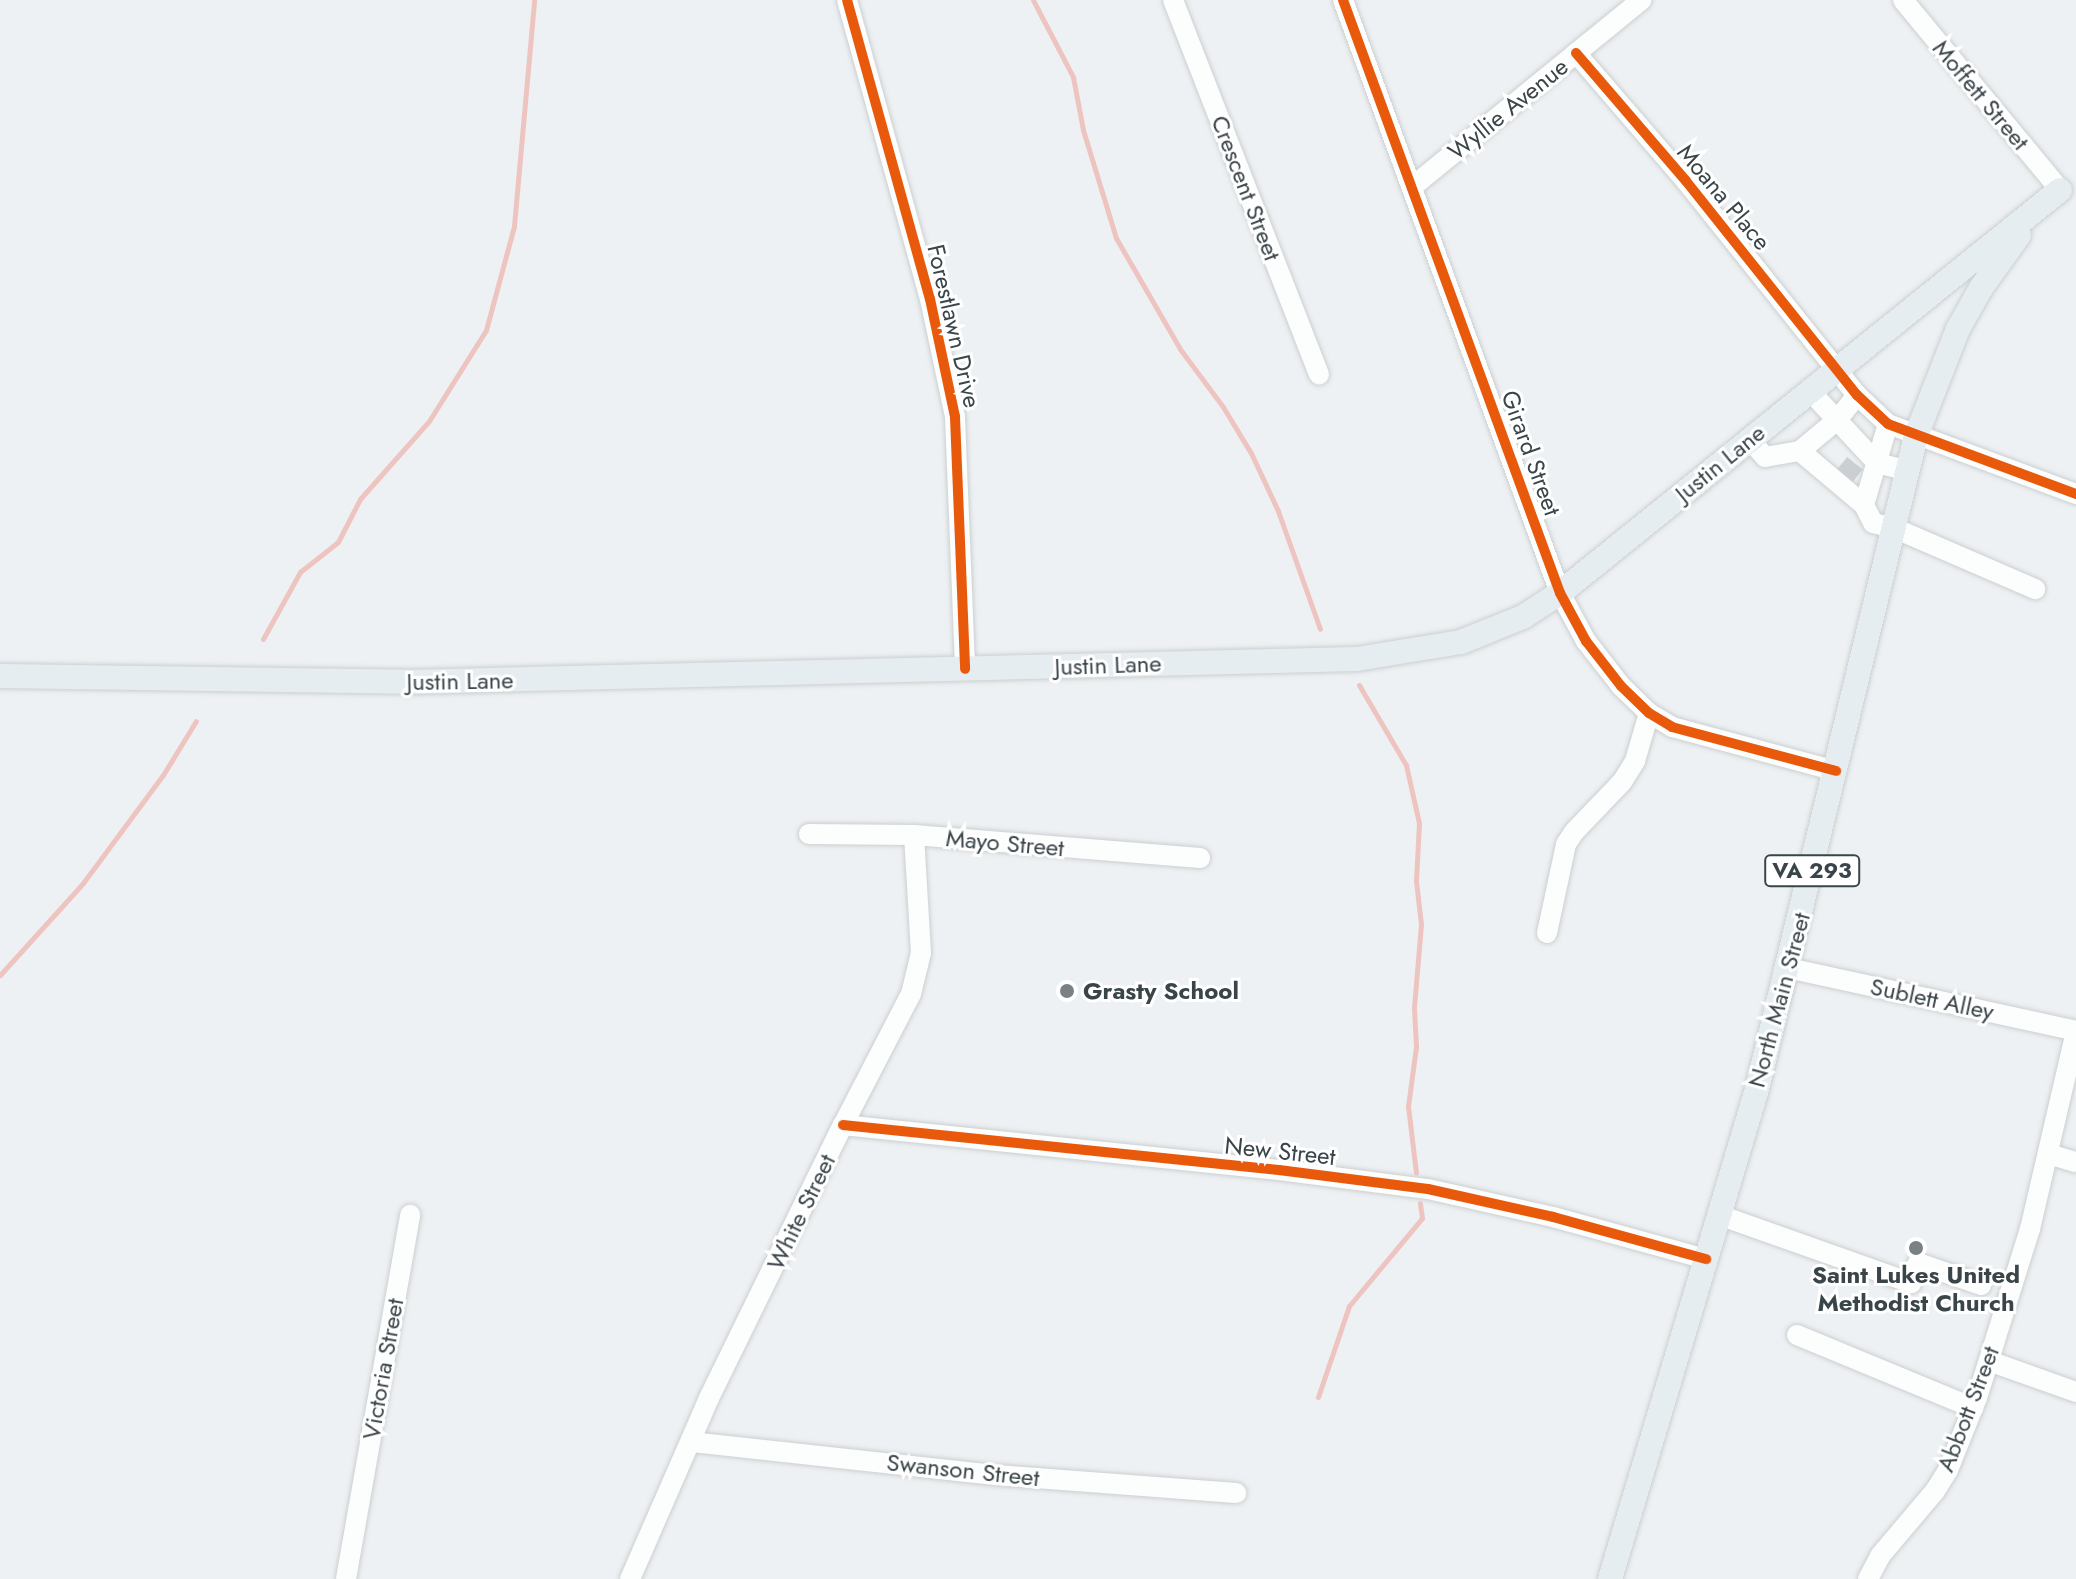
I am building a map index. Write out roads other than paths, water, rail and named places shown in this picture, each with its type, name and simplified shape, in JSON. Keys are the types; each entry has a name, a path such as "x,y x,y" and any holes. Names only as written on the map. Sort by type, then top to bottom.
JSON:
{"main road":[{"name":"Justin Lane","path":"0,676 408,682 1314,661 1396,655 1489,632 1560,593 2068,182"},
{"name":"North Main Street","path":"1610,1579 1719,1215 1788,968 1916,436 1935,381 1981,288 2008,248 2068,182"}],"street":[{"name":"Forestlawn Drive","path":"847,0 923,272 955,417 965,669"},
{"name":"Crescent Street","path":"1173,0 1319,375"},
{"name":"Girard Street","path":"1343,0 1560,593 1598,659 1649,713 1689,734 1836,771"},
{"name":"Wyllie Avenue","path":"1412,187 1641,0"},
{"name":"Moffett Street","path":"1903,0 2068,182"},
{"name":"Moana Place","path":"1576,53 1696,193 1857,395 1888,424 2076,494"},
{"path":"1810,391 1837,420 1856,467 1864,505 1873,523 1894,528 2035,589"},
{"path":"1800,451 1837,420 1857,395"},
{"path":"1864,505 1856,467 1888,424"},
{"path":"1749,439 1765,457 1800,451 1856,467 1906,470"},
{"path":"1547,933 1566,844 1622,782 1635,761 1649,713"},
{"name":"Mayo Street","path":"809,834 914,835 1200,858"},
{"name":"White Street","path":"630,1579 691,1442 843,1125 911,994 921,953 914,835"},
{"name":"Sublett Alley","path":"1788,968 2076,1032"},
{"name":"Abbott Street","path":"1868,1579 1880,1556 1935,1491 1948,1470 1973,1408 2030,1229 2076,1032"},
{"name":"New Street","path":"843,1125 1279,1170 1428,1189 1553,1217 1706,1259"},
{"path":"2049,1154 2076,1162"},
{"name":"Victoria Street","path":"346,1579 410,1215"},
{"path":"1719,1215 1911,1283 1918,1263 1981,1285"},
{"path":"1797,1335 1973,1408"},
{"path":"1989,1361 2076,1392"},
{"name":"Swanson Street","path":"691,1442 996,1475 1236,1493"}],"waterway":[{"path":"263,639 300,572 338,542 360,499 429,421 486,330 514,226 534,0"},
{"path":"1033,0 1073,77 1083,130 1116,238 1180,349 1223,407 1251,453 1278,511 1320,629"},
{"path":"1359,685 1406,765 1419,823 1416,881 1421,924 1414,1008 1416,1047 1408,1106 1416,1173"},
{"path":"0,975 83,883 163,775 196,721"},
{"path":"1318,1397 1349,1306 1422,1218 1420,1203"}],"tunnel":[{"path":"1843,478 1855,463"}],"place":[{"name":"Grasty School","path":"1067,991"},
{"name":"Saint Lukes United Methodist Church","path":"1916,1248"}]}
